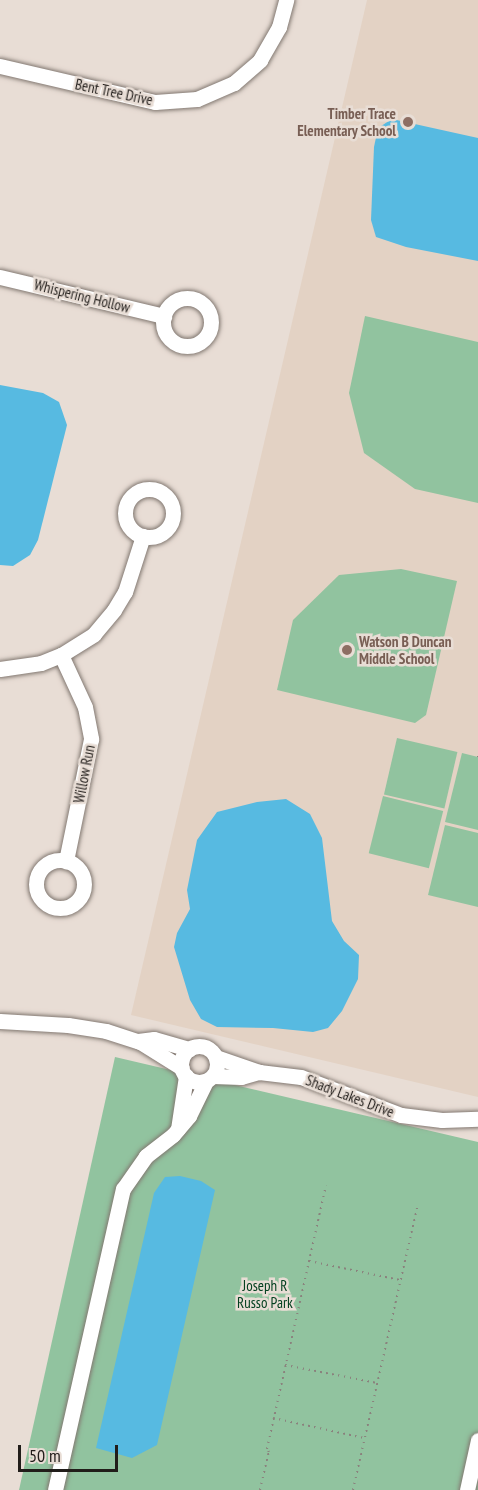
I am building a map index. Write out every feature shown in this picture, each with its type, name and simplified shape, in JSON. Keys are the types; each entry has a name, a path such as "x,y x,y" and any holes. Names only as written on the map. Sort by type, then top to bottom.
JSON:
{"street":[{"name":"Bent Tree Drive","path":"0,66 156,102 197,99 234,83 260,60 279,27 286,0"},
{"name":"Whispering Hollow","path":"0,277 164,316"},
{"path":"0,669 31,665 61,655 94,634 114,610 133,573 143,536"},
{"name":"Willow Run","path":"61,655 85,707 91,739 66,861"},
{"path":"0,1021 68,1025 106,1031 138,1041 195,1082 210,1078"},
{"path":"55,1490 123,1190 146,1156 178,1129 189,1116 217,1067 216,1057 205,1047 190,1049 154,1039 138,1041"},
{"path":"178,1129 184,1072 183,1057 190,1049"},
{"name":"Shady Lakes Drive","path":"216,1057 259,1072 301,1077 401,1115 442,1120 478,1119"},
{"name":"Shady Lakes Drive","path":"210,1078 241,1077 259,1072"},
{"path":"467,1490 478,1440"}],"path":[{"path":"260,1490 269,1452 267,1449 273,1418 326,1186"},
{"path":"353,1490 418,1204"},
{"path":"309,1261 400,1280"},
{"path":"285,1365 377,1383"},
{"path":"273,1418 364,1438"}],"shaded area":[{"name":"Watson B Duncan Middle School","path":"367,0 478,0 478,1097 131,1015"}],"green space":[{"path":"365,316 478,342 478,503 415,489 364,453 349,393"},
{"path":"401,569 457,581 426,715 415,723 277,690 293,620 339,575"},
{"path":"397,738 457,752 444,808 384,795"},
{"path":"462,753 478,757 478,830 445,822"},
{"path":"383,796 443,811 429,868 369,853"},
{"path":"445,825 478,833 478,907 428,895"},
{"name":"Joseph R Russo Park","path":"115,1057 478,1142 478,1490 19,1490"}],"water":[{"path":"392,119 478,138 478,261 406,247 376,237 371,220 374,147 378,128"},
{"path":"0,385 43,393 59,402 67,425 38,540 30,555 13,566 0,565"},
{"path":"286,799 310,814 322,838 332,921 344,941 359,955 358,979 342,1011 328,1028 313,1032 273,1028 217,1027 201,1019 190,1000 174,947 177,933 190,909 187,890 197,840 217,812 257,802"},
{"path":"180,1176 201,1181 215,1190 157,1445 132,1458 96,1448 154,1193 165,1177"}],"place":[{"name":"Timber Trace Elementary School","path":"408,122"},
{"name":"Watson B Duncan Middle School","path":"347,650"}]}
